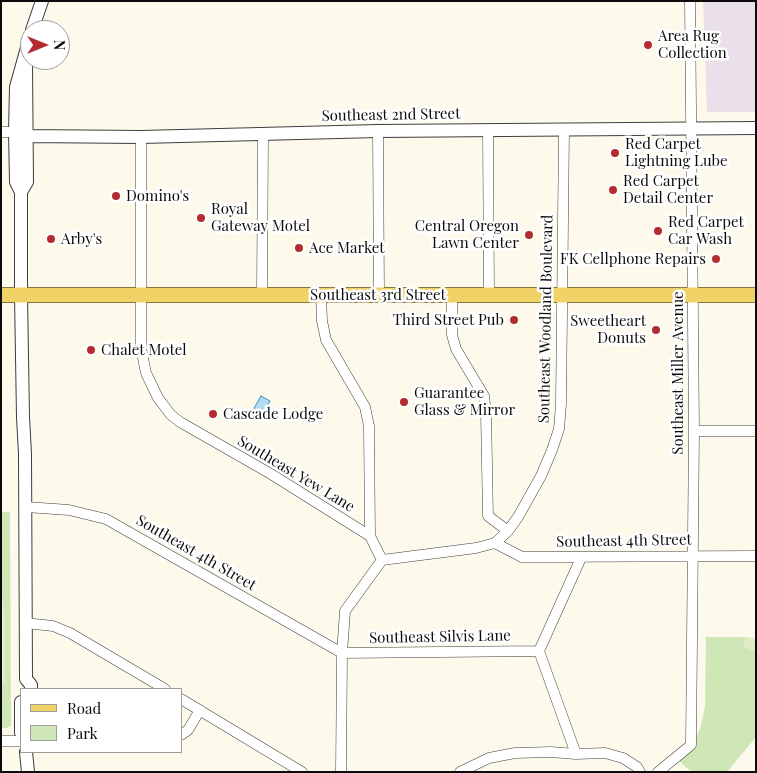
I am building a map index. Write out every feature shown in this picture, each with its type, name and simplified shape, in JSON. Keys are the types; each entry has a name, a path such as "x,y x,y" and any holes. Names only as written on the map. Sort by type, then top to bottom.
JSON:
{"main road":[{"name":"Southeast 3rd Street","path":"1,295 756,295"}],"street":[{"path":"35,20 42,1"},
{"name":"Southeast Miller Avenue","path":"658,772 691,745 694,431 690,1"},
{"path":"21,70 21,134"},
{"path":"25,70 21,134 27,182 21,192 21,296 22,417 26,507 26,686"},
{"name":"Southeast 2nd Street","path":"1,132 142,137 378,131 692,127 756,128"},
{"path":"488,130 488,295"},
{"name":"Southeast Woodland Boulevard","path":"382,560 476,548 495,543 508,531 518,517 541,476 559,428 561,404 564,130"},
{"path":"378,131 379,295"},
{"path":"262,135 262,295"},
{"name":"Southeast Yew Lane","path":"142,137 141,348 146,373 158,398 171,415 201,435 272,474 370,536"},
{"path":"321,295 322,321 326,340 366,407 369,426 370,536 382,560 345,611 342,653 341,772"},
{"path":"452,295 452,335 456,349 484,396 488,516 508,531"},
{"path":"694,431 756,431"},
{"name":"Southeast 4th Street","path":"26,507 69,510 106,519 342,653"},
{"name":"Southeast 4th Street","path":"495,543 522,557 756,556"},
{"path":"576,754 539,651 581,558"},
{"path":"26,623 53,626 70,633 163,688"},
{"name":"Southeast Silvis Lane","path":"342,653 539,651"},
{"path":"182,700 302,772"},
{"path":"182,734 188,730 200,710"},
{"path":"1,741 20,741"},
{"path":"460,772 489,758 515,753 551,752 576,754 605,753 623,758 640,772"},
{"path":"26,753 28,772"}],"shaded area":[{"path":"703,1 756,1 756,112 707,112"}],"green space":[{"path":"1,512 10,512 11,726 6,728 1,728"},
{"path":"1,593 5,613 5,682 1,682"},
{"path":"706,637 756,639 756,737 727,772 691,772 678,760 695,740 700,729 705,707"},
{"path":"746,637 756,639 755,651 743,647"}],"water":[{"path":"261,396 270,401 261,417 252,412"}],"place":[{"name":"Area Rug Collection","path":"648,45"},
{"name":"Red Carpet Lightning Lube","path":"615,153"},
{"name":"Red Carpet Detail Center","path":"613,190"},
{"name":"Domino's","path":"116,196"},
{"name":"Royal Gateway Motel","path":"201,218"},
{"name":"Red Carpet Car Wash","path":"658,231"},
{"name":"Central Oregon Lawn Center","path":"529,235"},
{"name":"Arby's","path":"51,239"},
{"name":"Ace Market","path":"299,248"},
{"name":"FK Cellphone Repairs","path":"716,259"},
{"name":"Third Street Pub","path":"514,320"},
{"name":"Sweetheart Donuts","path":"656,330"},
{"name":"Chalet Motel","path":"91,350"},
{"name":"Guarantee Glass & Mirror","path":"404,402"},
{"name":"Cascade Lodge","path":"213,414"}]}
